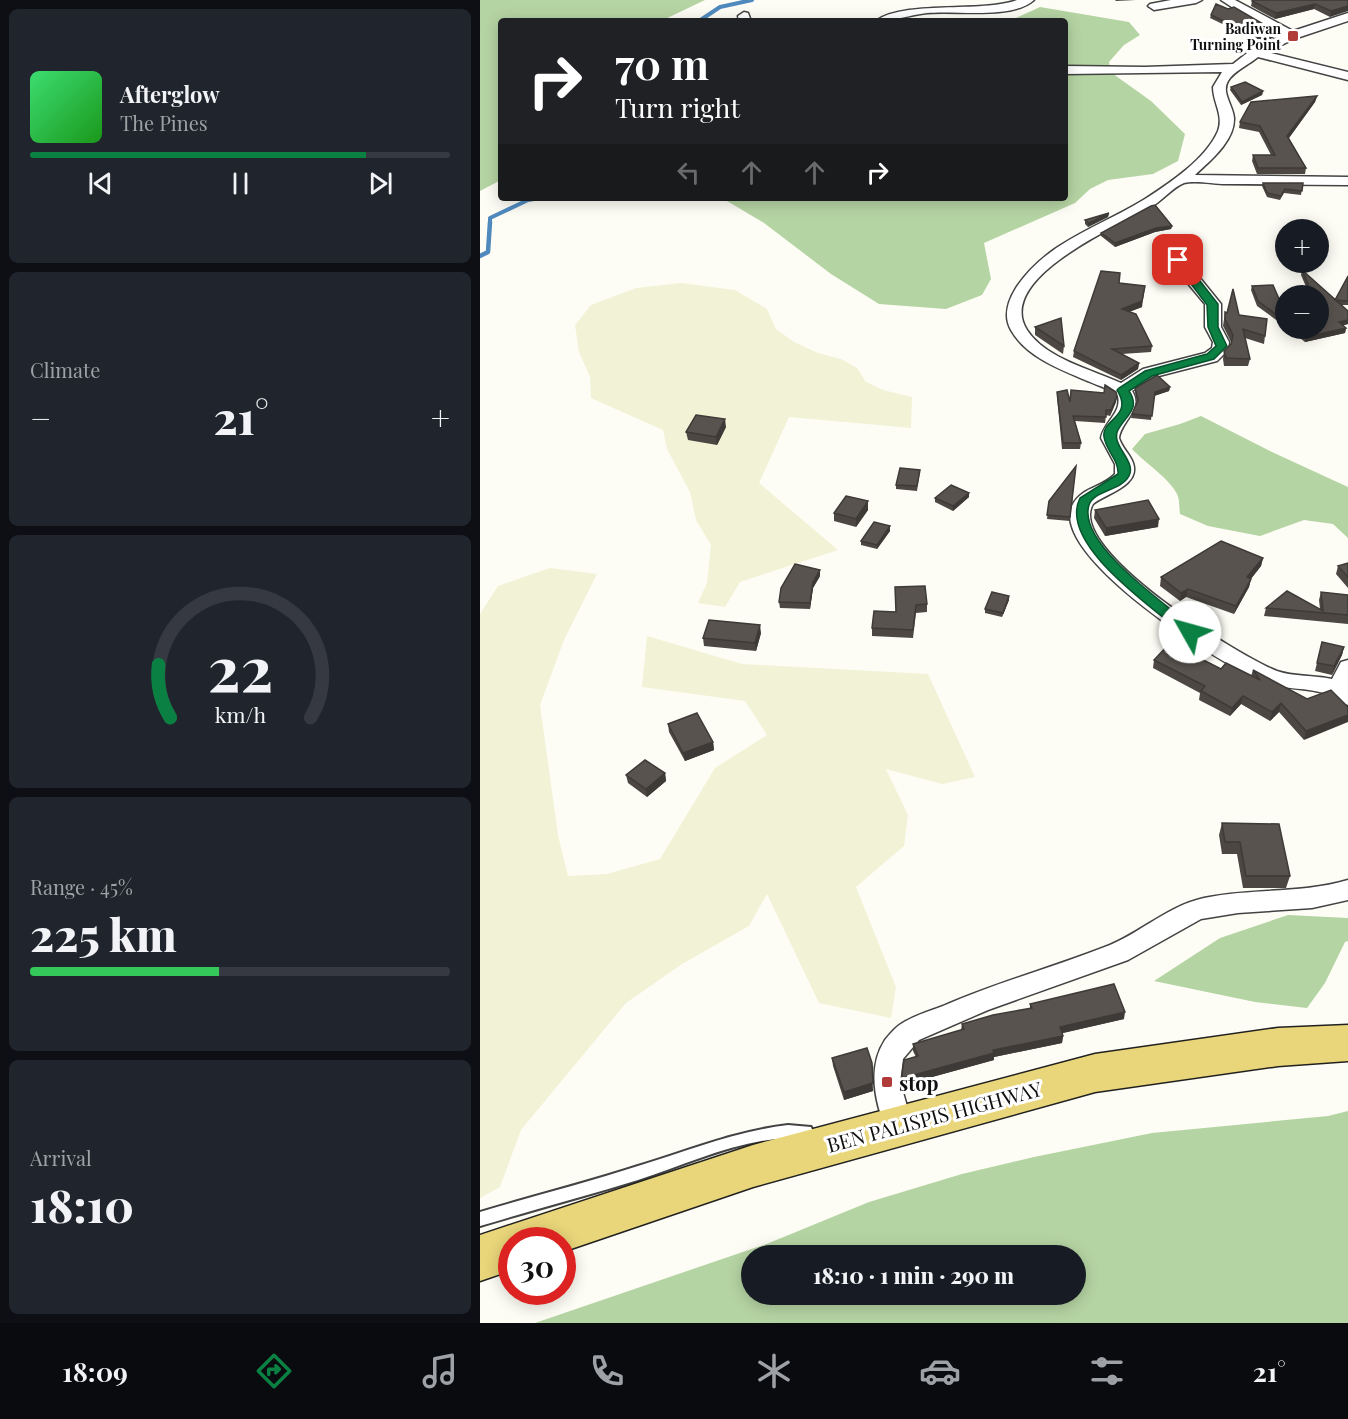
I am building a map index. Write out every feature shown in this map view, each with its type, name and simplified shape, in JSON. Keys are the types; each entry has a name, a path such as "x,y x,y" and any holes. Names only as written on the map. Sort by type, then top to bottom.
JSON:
{"main road":[{"name":"BEN PALISPIS HIGHWAY","path":"570,1227 753,1166 1095,1073 1278,1047 1348,1043"},
{"path":"480,1258 498,1252"}],"street":[{"path":"1154,6 1196,0"},
{"path":"1227,0 1265,23 1293,36"},
{"path":"894,18 927,10 1008,8 1024,1"},
{"path":"941,18 990,9"},
{"path":"1348,17 1293,36 1255,53 1236,68 1220,84 1219,91 1227,121 1219,144 1180,179 1143,207 1059,252 1035,272 1017,302 1014,315 1017,324 1033,346 1059,361 1122,390 1128,399 1128,407 1110,437 1124,466 1124,474 1120,480 1090,495 1082,507 1082,522 1095,548 1109,564 1190,632 1243,665 1285,682 1330,685 1343,692 1348,667"},
{"path":"1255,53 1348,76"},
{"path":"1068,70 1145,71 1236,68"},
{"path":"1180,179 1348,181"},
{"path":"1122,390 1149,373 1211,357 1220,350 1221,342 1213,327 1213,304 1179,263 1180,253"},
{"path":"899,1127 887,1082 890,1058 901,1041 920,1026 990,998 1119,952 1139,943 1179,916 1201,909 1227,904 1310,899 1348,890"}],"lane":[{"path":"480,1219 635,1174 767,1132 790,1130 806,1132 814,1149"}],"green space":[{"path":"480,0 705,0 667,18 498,18 498,182 480,191"},
{"path":"1040,7 1129,22 1140,35 1124,45 1109,62 1111,71 1151,101 1185,134 1178,161 1153,174 1108,180 1090,189 1075,203 984,243 991,279 982,295 946,309 879,304 831,274 764,223 727,201 1068,201 1068,18 1016,18"},
{"path":"681,283 735,290 767,309 776,329 794,342 818,353 841,359 857,368 866,382 883,390 912,397 911,428 789,417 759,483 838,550 740,582 725,607 698,603 707,583 711,545 696,520 690,492 667,449 663,430 591,398 590,377 579,352 575,325 591,305 636,288"},
{"path":"1201,416 1348,487 1348,538 1333,524 1304,520 1260,536 1208,526 1180,514 1179,499 1174,488 1132,449 1145,434"},
{"path":"550,568 597,574 564,640 540,705 558,835 568,876 607,874 660,859 715,768 767,735 745,701 642,687 647,636 742,664 928,674 975,777 942,784 886,769 908,815 904,846 856,887 896,987 891,1018 819,1003 767,894 749,926 682,964 626,1003 521,1130 500,1187 480,1198 480,614 498,586"},
{"path":"1288,915 1348,918 1348,941 1345,942 1325,983 1307,1008 1255,1002 1154,981 1220,938"},
{"path":"1348,1111 1348,1323 535,1323 741,1253 741,1305 1086,1305 1086,1245 763,1245 869,1202 962,1174 1152,1133 1328,1116"}],"building":[{"path":"1348,0 1348,6 1331,11 1315,4 1276,13 1252,1"},
{"path":"1216,4 1228,9 1234,7 1277,32 1262,39 1211,15"},
{"path":"1245,82 1263,91 1242,102 1231,87"},
{"path":"1317,96 1287,136 1306,168 1258,168 1253,155 1275,155 1260,126 1240,122 1251,102"},
{"path":"1263,183 1303,183 1302,191 1285,189 1281,196 1267,193"},
{"path":"1155,205 1172,226 1156,228 1115,243 1101,233 1151,206"},
{"path":"1109,213 1089,223 1085,220"},
{"path":"1101,271 1120,273 1119,283 1145,286 1142,301 1122,309 1136,314 1152,346 1112,349 1139,363 1121,375 1074,351"},
{"path":"1303,273 1319,285 1308,285"},
{"path":"1348,276 1348,301 1335,300"},
{"path":"1273,285 1275,314 1258,301 1252,286"},
{"path":"1233,289 1239,315 1267,319 1265,336 1243,329 1250,359 1226,358 1224,351 1231,344 1233,335 1225,319 1225,312 1227,313"},
{"path":"1329,294 1348,311 1348,320 1339,322 1346,328 1329,332"},
{"path":"1061,318 1064,346 1035,327"},
{"path":"1157,375 1170,387 1155,392 1152,416 1132,414 1138,400 1135,388"},
{"path":"1105,385 1116,392 1117,396 1111,410 1106,410 1106,417 1073,416 1081,443 1063,443 1057,392 1067,390 1070,402 1071,390 1104,393"},
{"path":"696,415 725,419 716,437 686,432"},
{"path":"1076,466 1070,517 1047,515 1049,501"},
{"path":"900,468 920,470 917,486 896,485"},
{"path":"951,485 969,493 953,506 935,498"},
{"path":"846,496 868,501 856,519 834,513"},
{"path":"1148,500 1159,519 1106,528 1095,510"},
{"path":"874,522 890,526 877,545 861,541"},
{"path":"1221,541 1263,558 1247,577 1251,579 1236,606 1188,589 1181,593 1161,577"},
{"path":"1348,563 1348,577 1338,566"},
{"path":"795,564 820,570 813,582 810,603 779,602 781,588"},
{"path":"925,586 927,604 916,605 913,630 872,628 874,611 896,612 895,587"},
{"path":"1287,591 1323,611 1321,592 1348,595 1348,615 1266,608"},
{"path":"992,592 1009,596 1003,613 985,609"},
{"path":"709,620 760,625 755,643 703,638"},
{"path":"1322,642 1344,647 1334,666 1317,663"},
{"path":"1170,643 1221,669 1226,663 1260,680 1253,670 1307,699 1331,690 1348,707 1348,715 1306,731 1281,703 1272,712 1243,696 1232,708 1201,691 1205,686 1154,660"},
{"path":"697,713 713,742 683,753 668,724"},
{"path":"645,760 665,773 646,789 626,775"},
{"path":"1222,823 1279,824 1290,876 1246,876 1240,842 1225,842"},
{"path":"1114,984 1125,1012 1060,1027 1063,1036 993,1050 994,1053 903,1078 904,1060 918,1056 913,1044 964,1029 962,1024 993,1015 1032,1008 1030,1004"},
{"path":"867,1048 872,1063 873,1083 844,1092 832,1058"}],"waterway":[{"path":"704,18 720,7 752,0"},
{"path":"490,222 490,218 526,201"},
{"path":"480,256 488,252 490,222"}],"place":[{"name":"Badiwan Turning Point","path":"1293,36"},
{"name":"stop","path":"887,1082"}],"route":[{"path":"1178,260 1213,304 1213,327 1222,346 1211,357 1149,373 1122,390 1128,399 1128,407 1110,437 1124,466 1124,474 1120,480 1090,495 1084,501 1082,522 1095,548 1109,564 1190,632"}]}
